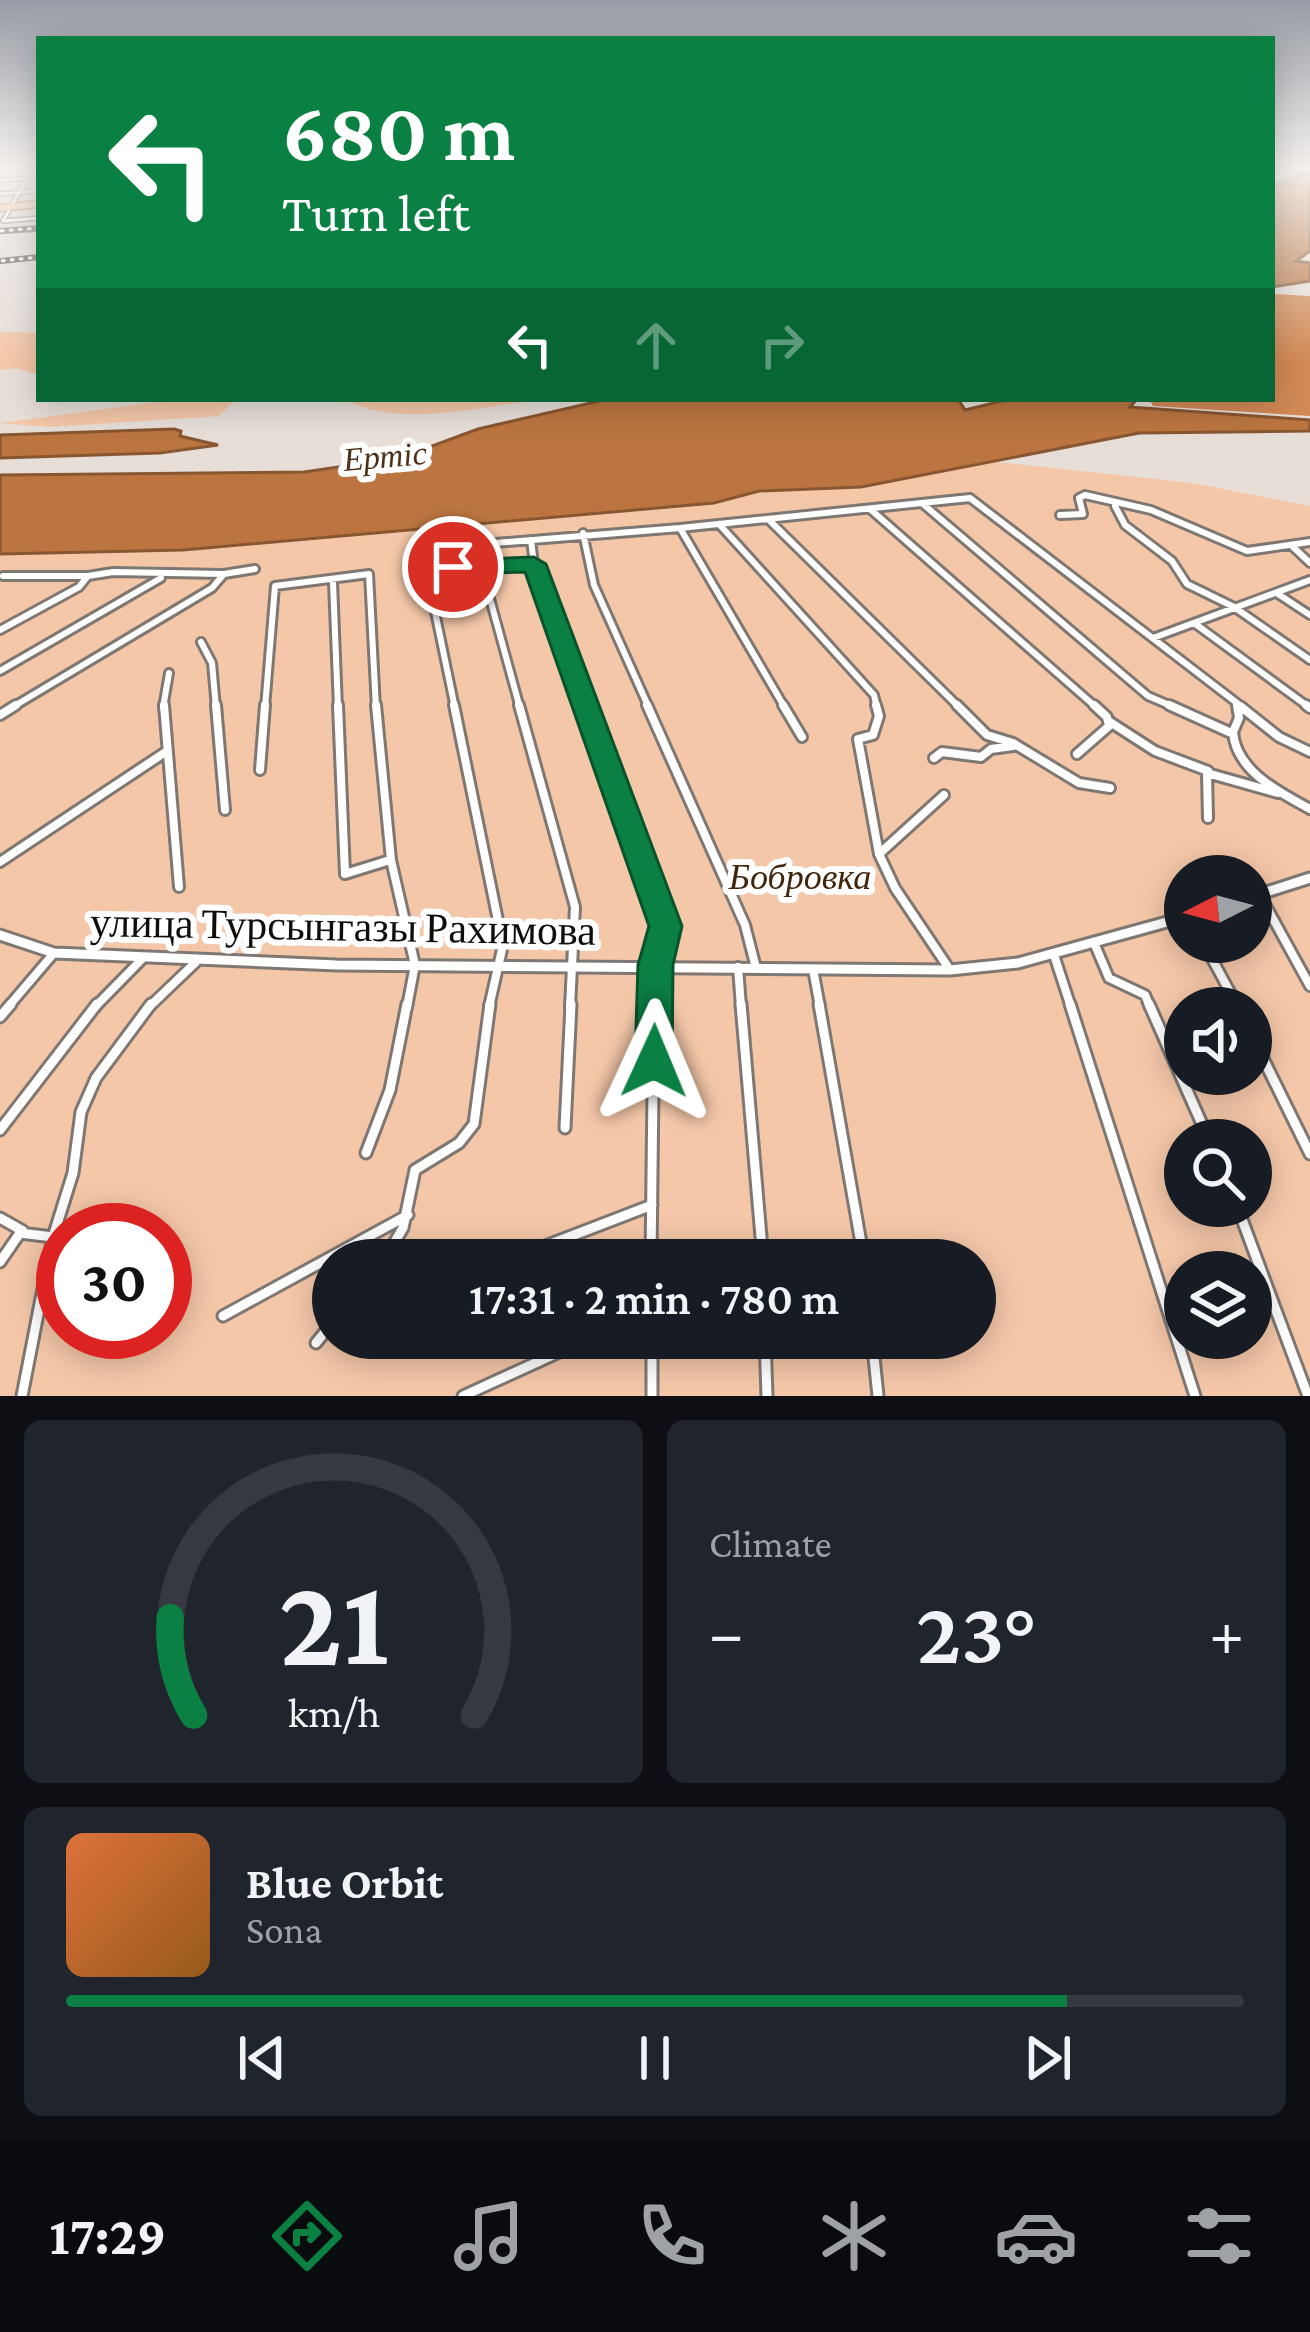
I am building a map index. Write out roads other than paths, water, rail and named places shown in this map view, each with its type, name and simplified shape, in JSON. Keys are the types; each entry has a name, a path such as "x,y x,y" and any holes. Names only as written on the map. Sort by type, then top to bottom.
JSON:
{"street":[{"path":"1060,515 1084,513 1079,495 1151,510 1247,551 1310,542"},
{"path":"400,1239 409,1215 415,1170 458,1143 474,1124 482,1040 503,930 422,549 970,498 1279,736 1310,752"},
{"path":"923,504 1148,696 1229,732 1249,767 1282,794"},
{"path":"1114,505 1125,525 1177,566 1181,579 1234,607 1310,660"},
{"path":"870,509 1018,634 1109,722 1155,751 1310,808"},
{"path":"768,520 986,735 1018,746 1078,783 1110,788"},
{"path":"719,524 874,695 878,724 873,735 858,739 879,854 895,888 950,970"},
{"path":"680,528 802,737"},
{"path":"583,533 594,585 745,925 756,968"},
{"path":"532,540 534,564 665,926 655,965 651,1239"},
{"path":"1289,544 1310,562"},
{"path":"424,568 534,564"},
{"path":"481,566 575,908 565,1128"},
{"path":"3,576 113,572 164,576 255,568"},
{"path":"0,715 212,588 224,574"},
{"path":"260,770 275,586 369,574 372,669 391,860 415,964 390,1090 366,1153"},
{"path":"0,631 79,587 88,576"},
{"path":"0,670 164,576"},
{"path":"1153,638 1310,580"},
{"path":"329,581 334,582 335,590 345,874 391,860"},
{"path":"1276,592 1310,615"},
{"path":"1194,623 1310,709"},
{"path":"201,642 212,663 225,810"},
{"path":"170,674 163,709 179,887"},
{"path":"1229,732 1239,718 1237,704"},
{"path":"1077,754 1109,722"},
{"path":"986,735 991,749"},
{"path":"934,758 942,752 981,758 991,749 1018,746"},
{"path":"0,862 167,751"},
{"path":"1240,780 1249,767"},
{"path":"1208,818 1204,775 1212,772"},
{"path":"879,854 944,795"},
{"path":"1272,890 1310,878"},
{"path":"1272,923 1310,986"},
{"name":"улица Турсынгазы Рахимова","path":"0,934 54,953 142,958 950,970 1054,955 1164,924"},
{"path":"1095,945 1109,977 1145,995 1200,1119"},
{"path":"0,1017 54,953"},
{"path":"1054,955 1195,1396"},
{"path":"0,1130 108,990 142,958"},
{"path":"64,1203 73,1173 80,1112 96,1078 157,996 199,960"},
{"path":"738,968 761,1239"},
{"path":"813,969 860,1239"},
{"path":"1272,1077 1310,1154"},
{"path":"564,1239 652,1205"},
{"path":"223,1316 409,1215"},
{"path":"0,1218 26,1234"},
{"path":"1245,1227 1307,1396"},
{"path":"0,1262 20,1233 36,1235"},
{"path":"22,1396 36,1325"},
{"path":"463,1396 544,1359"},
{"path":"652,1359 652,1396"},
{"path":"766,1359 767,1396"},
{"path":"874,1359 878,1396"}],"railway":[{"path":"1,261 36,257"}],"water label":[{"name":"Ертіс","path":"385,456"}],"park label":[{"name":"Бобровка","path":"800,877"}]}
